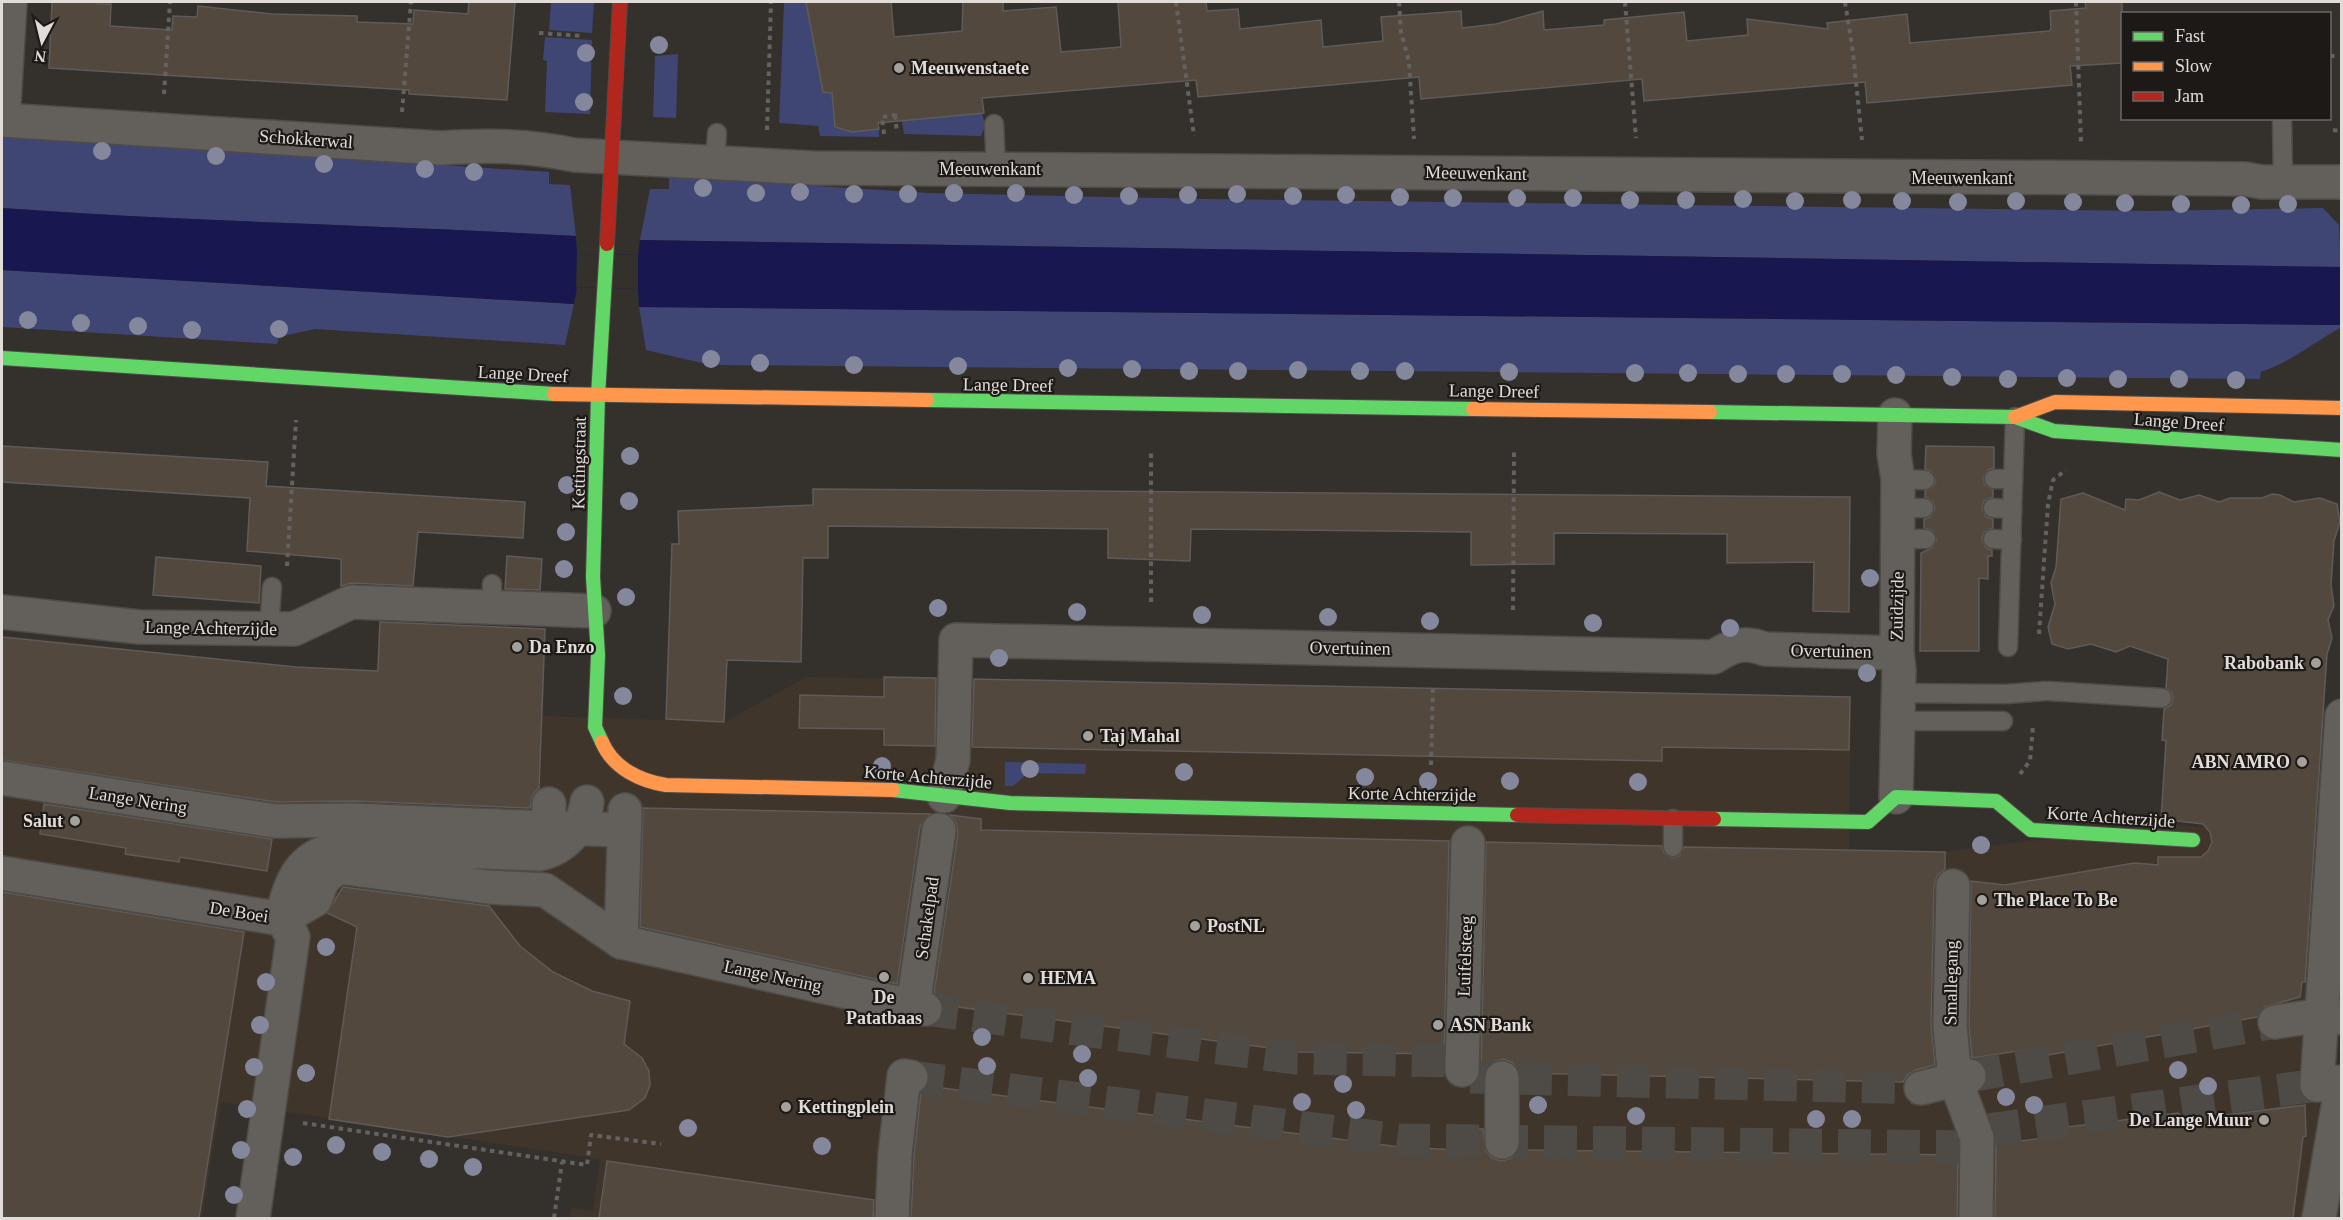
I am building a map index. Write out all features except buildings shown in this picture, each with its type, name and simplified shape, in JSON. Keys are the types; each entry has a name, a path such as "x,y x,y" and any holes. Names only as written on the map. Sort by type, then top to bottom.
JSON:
{"main road":[{"name":"Kettingstraat","path":"616,763 598,739 595,727 598,655 594,611 598,396 620,2"},
{"name":"Lange Dreef","path":"2,358 530,394 598,396 2015,417 2054,431 2342,450"},
{"name":"Lange Dreef","path":"2015,417 2055,402 2342,408"},
{"name":"Korte Achterzijde","path":"616,763 639,779 666,785 887,789 1010,803 1868,822 1896,797 1996,801 2031,830 2193,840"}],"street":[{"path":"2,120 10,2"},
{"name":"Schokkerwal","path":"2,120 440,148 512,145 538,147 574,155 610,157"},
{"name":"Meeuwenkant","path":"610,157 716,148 813,168 2245,179 2283,183 2342,182"},
{"name":"Zuidzijde","path":"1894,415 1894,454 1912,509 1897,652 1896,797"},
{"name":"Lange Achterzijde","path":"2,612 139,627 294,629 351,602 594,611"},
{"name":"Overtuinen","path":"944,796 952,760 956,640 1714,657 1735,644 1753,645 1765,649 1897,652"},
{"path":"2319,1218 2333,1083 2333,965 2342,716"},
{"name":"Lange Nering","path":"2,778 275,821 625,819 621,942"},
{"path":"545,890 563,820"},
{"name":"Lange Nering","path":"330,860 351,847 526,855 563,820"},
{"name":"Lange Nering","path":"275,821 330,860 488,887 545,890 621,942 919,1008"},
{"name":"Schakelpad","path":"919,1008 939,830"},
{"name":"Luifelsteeg","path":"1462,1069 1468,843"},
{"path":"285,905 315,900 330,860"},
{"name":"De Boei","path":"2,873 285,905 293,937 253,1218"},
{"name":"Smallegang","path":"1953,886 1950,1026 1977,1138 1976,1218"},
{"path":"2275,1022 2332,1016"},
{"path":"892,1218 894,1163 908,1077"},
{"path":"1921,1088 1962,1077"},
{"path":"1502,1142 1503,1078"}],"lane":[{"path":"2282,120 2283,183"},
{"path":"994,124 996,168"},
{"path":"2008,646 2015,417"},
{"path":"1994,479 2013,479"},
{"path":"1993,508 2012,509"},
{"path":"1993,539 2012,540"},
{"path":"269,629 272,587"},
{"path":"1898,707 2043,691 2162,698"},
{"path":"1898,707 2002,720"},
{"path":"1672,847 1673,819"}],"path":[{"path":"164,94 170,2"},
{"path":"402,109 411,2"},
{"path":"767,130 771,2"},
{"path":"1176,2 1194,134"},
{"path":"1399,2 1401,32 1409,62 1414,136"},
{"path":"1624,2 1636,138"},
{"path":"1845,2 1862,140"},
{"path":"2076,2 2081,141"},
{"path":"539,33 593,37"},
{"path":"2331,56 2338,56"},
{"path":"883,129 882,117 895,113 897,131"},
{"path":"2333,130 2340,130"},
{"path":"287,570 296,420"},
{"path":"1151,449 1151,602"},
{"path":"1513,610 1514,452"},
{"path":"2022,773 2030,761 2043,691 2050,486 2057,474 2073,468"},
{"path":"1431,765 1434,680"},
{"path":"301,1123 587,1165 591,1135 661,1144"},
{"path":"554,1218 562,1162"}],"shaded area":[{"path":"551,2 594,2 592,33 549,30"},
{"path":"784,2 806,2 823,91 832,89 879,129 879,137 820,136 818,126 779,123"},
{"path":"545,37 592,40 590,114 545,112 547,61 543,60"},
{"path":"678,54 676,118 653,117 655,56"},
{"path":"982,113 985,126 981,136 904,134 902,121"},
{"path":"2,136 549,172 549,184 570,185 576,236 145,217 2,208"},
{"path":"669,177 930,193 1205,199 2151,211 2323,208 2339,225 2341,267 640,240 650,189 669,189"},
{"path":"2,208 145,217 576,236 577,254 638,255 640,240 2341,267 2341,325 639,307 638,289 577,287 574,304 2,270"},
{"path":"2,270 574,304 565,345 315,329 279,337 277,344 2,327"},
{"path":"639,307 2341,325 2342,327 2292,357 2261,372 2260,379 722,365 706,364 646,350"},
{"path":"379,622 546,628 543,716 725,722 806,677 1851,697 1849,850 1946,852 2160,824 2334,836 2317,1140 2304,1218 570,1218 571,1208 593,1211 600,1159 221,1102 202,1218 2,1218 2,635 299,667 376,670"},
{"path":"1005,762 1086,764 1085,774 1028,773 1013,786 1005,786"}],"pier":[{"path":"577,254 638,255 638,289 576,287"}],"tunnel":[{"path":"925,1009 1295,1058 1452,1061"},
{"path":"1969,1076 2275,1022"},
{"path":"911,1077 1399,1140 1967,1147"},
{"path":"1470,1077 1921,1088"},
{"path":"1987,1130 2317,1085"}],"traffic: fast":[{"path":"602,742 595,727 598,655 593,577 598,396 607,244"},
{"path":"2,358 554,394"},
{"path":"927,400 1473,409"},
{"path":"1710,412 2015,417 2054,431 2342,450"},
{"path":"893,790 1010,803 1517,815"},
{"path":"1714,819 1868,822 1896,797 1996,801 2031,830 2193,840"}],"traffic: slow":[{"path":"554,394 927,400"},
{"path":"2015,417 2055,402 2342,408"},
{"path":"1473,409 1710,412"},
{"path":"602,742 613,759 628,772 666,785 893,790"}],"traffic: jam":[{"path":"607,244 620,2"},
{"path":"1517,815 1714,819"}],"place":[{"name":"Meeuwenstaete","path":"899,68"},
{"name":"Da Enzo","path":"517,647"},
{"name":"Rabobank","path":"2316,663"},
{"name":"Taj Mahal","path":"1088,736"},
{"name":"ABN AMRO","path":"2302,762"},
{"name":"Salut","path":"75,821"},
{"name":"The Place To Be","path":"1982,900"},
{"name":"PostNL","path":"1195,926"},
{"name":"De Patatbaas","path":"884,977"},
{"name":"HEMA","path":"1028,978"},
{"name":"ASN Bank","path":"1438,1025"},
{"name":"Kettingplein","path":"786,1107"},
{"name":"De Lange Muur","path":"2264,1120"}]}
